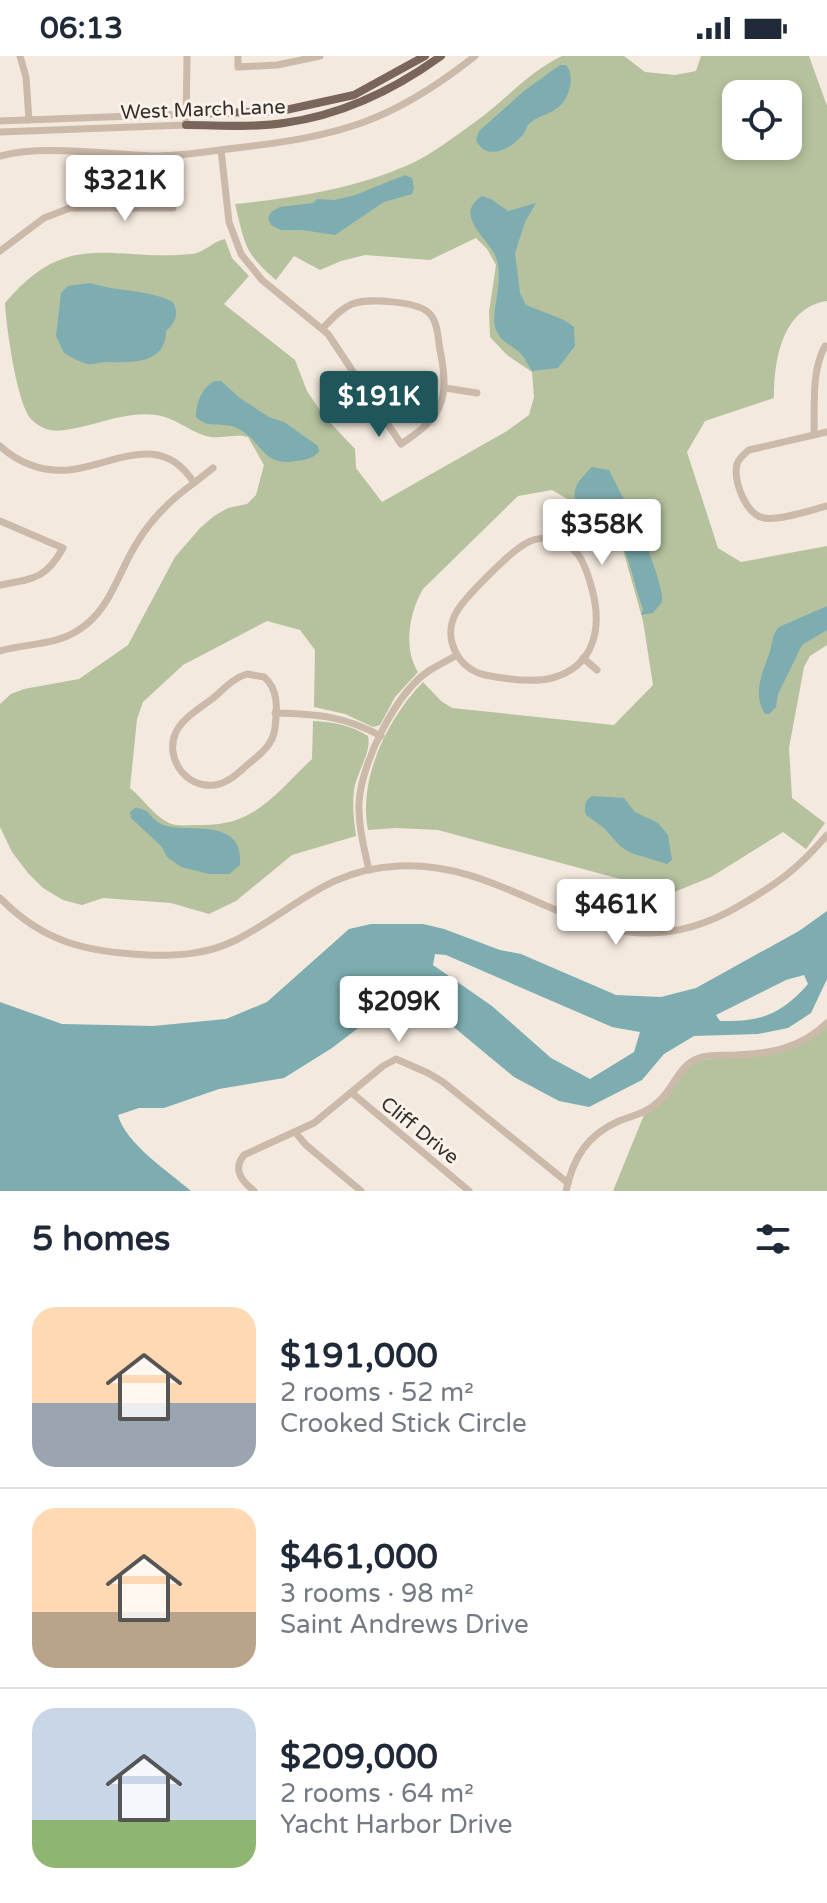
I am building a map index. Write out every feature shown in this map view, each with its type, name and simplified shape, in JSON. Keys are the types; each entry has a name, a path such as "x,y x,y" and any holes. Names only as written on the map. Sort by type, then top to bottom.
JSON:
{"main road":[{"name":"West March Lane","path":"186,114 281,111 354,95 425,56"},
{"name":"West March Lane","path":"186,125 282,124 317,116 383,94 441,56"}],"street":[{"path":"20,56 26,77 30,130"},
{"path":"186,125 187,56"},
{"path":"238,56 238,67 277,65 320,56"},
{"path":"0,156 28,151 167,156 312,138 372,120 424,94 475,56"},
{"name":"West March Lane","path":"0,121 186,114"},
{"name":"West March Lane","path":"0,132 186,125"},
{"path":"221,150 229,222 241,254 262,280 323,328 401,444 429,424 439,410 445,388 435,326 429,314 417,306 366,301 345,308 323,328"},
{"path":"0,251 44,218 70,208 173,208 167,156"},
{"path":"429,314 438,307"},
{"path":"814,435 817,367 827,347"},
{"path":"445,388 477,393"},
{"path":"827,432 749,450 739,460 737,476 748,507 760,517 771,518 827,506"},
{"path":"0,446 27,464 58,470 130,455 156,455 180,466 194,483"},
{"path":"0,651 54,642 85,626 107,601 145,531 168,504 213,468"},
{"path":"0,521 63,548 50,568 40,576 0,585"},
{"path":"548,538 570,545 580,555 598,617 596,635 583,658 560,675 535,680 480,674 457,655 451,626 461,605 520,547 548,538"},
{"path":"369,870 359,817 360,792 366,766 399,704 414,685 430,670 457,655"},
{"path":"583,658 597,670"},
{"path":"258,674 268,680 276,696 275,713 273,736 266,748 224,782 211,785 198,783 186,777 177,766 173,744 181,725 241,675 258,674"},
{"path":"275,713 332,716 381,736"},
{"path":"0,898 32,926 72,945 113,953 187,955 227,944 319,887 369,870 398,866 443,869 474,877 600,928 656,934 699,925 726,914 788,876 827,835"},
{"path":"567,1187 569,1172 576,1158 597,1133 660,1101 680,1072 693,1061 706,1056 753,1055 782,1050 811,1036 827,1023"},
{"path":"254,1191 242,1181 238,1168 247,1153 314,1123 390,1061 403,1060 443,1082 567,1187"},
{"name":"Cliff Drive","path":"352,1093 469,1191"},
{"path":"295,1132 361,1191"}],"green space":[{"path":"562,56 624,56 645,72 675,75 696,71 701,56 809,56 827,106 827,301 812,306 790,325 779,352 774,398 705,421 687,452 718,548 741,562 827,546 827,645 810,656 804,667 789,748 792,798 825,823 806,849 783,832 711,877 672,893 438,830 368,830 367,791 378,751 398,714 423,682 452,708 614,725 653,685 643,621 618,532 610,524 552,490 518,496 423,589 411,619 409,642 418,672 395,697 380,725 373,727 345,714 314,707 315,650 300,630 267,621 183,665 143,702 137,719 130,788 157,815 174,825 234,821 262,806 312,759 313,721 342,725 368,736 368,749 354,791 356,836 292,855 236,901 209,914 171,903 103,898 82,905 63,900 43,888 28,873 12,852 0,827 0,704 11,694 24,689 79,679 128,645 175,557 214,516 228,508 247,504 256,495 264,465 248,437 206,436 156,415 121,417 60,431 40,426 27,412 17,383 5,303 28,279 50,264 71,256 92,253 192,254 225,239 232,258 249,276 224,304 295,360 307,391 323,415 355,449 356,468 382,502 507,431 529,415 534,397 532,372 507,355 490,337 489,312 496,265 476,238 430,260 365,255 320,270 294,256 276,280 247,247 235,204 323,191 408,165 459,134 527,78"},
{"path":"827,1021 827,1191 613,1191 646,1110 660,1101 693,1061 781,1048 813,1033"}],"water":[{"path":"560,65 566,65 571,79 569,91 561,105 531,122 522,136 505,149 492,152 480,147 476,140 479,131 524,91"},
{"path":"405,175 412,178 412,194 384,202 335,235 281,230 271,225 268,218 280,207 355,195"},
{"path":"482,196 508,211 536,203 525,222 515,253 520,293 526,305 574,327 575,346 558,368 532,371 522,355 496,330 494,316 499,277 496,257 471,219 474,203"},
{"path":"90,283 173,302 176,318 154,356 136,361 89,364 64,353 56,336 61,293 68,286"},
{"path":"215,381 221,381 269,417 284,422 318,446 319,452 303,460 276,460 237,428 201,421 196,417 199,401 203,391"},
{"path":"592,467 609,470 647,546 662,595 662,602 653,613 641,615 643,609 628,559 616,535 607,524 576,501 576,487"},
{"path":"827,606 827,630 802,645 778,694 776,707 765,714 759,700 759,686 776,630"},
{"path":"592,796 624,798 635,812 658,823 668,835 672,860 667,864 631,853 620,846 604,828 586,815 585,804"},
{"path":"135,808 147,811 157,822 171,827 223,833 233,839 239,849 240,865 229,874 209,874 181,867 167,857 162,847 131,818 130,812"},
{"path":"827,911 827,979 811,1013 788,1028 758,1034 694,1036 664,1054 642,1080 589,1107 559,1101 514,1077 444,1019 400,1005 387,1006 332,1048 284,1078 219,1089 164,1108 139,1108 118,1115 122,1126 138,1146 191,1191 0,1191 0,1002 62,1024 153,1026 226,1019 267,1002 349,929 371,924 423,924 444,929 500,950 521,954 616,995 661,997 696,988 799,931","holes":["435,954 446,955 612,1027 640,1032 634,1052 590,1079 551,1058 492,1006 433,965","804,975 808,984 779,1010 747,1020 720,1021 716,1015 786,980"]}]}
